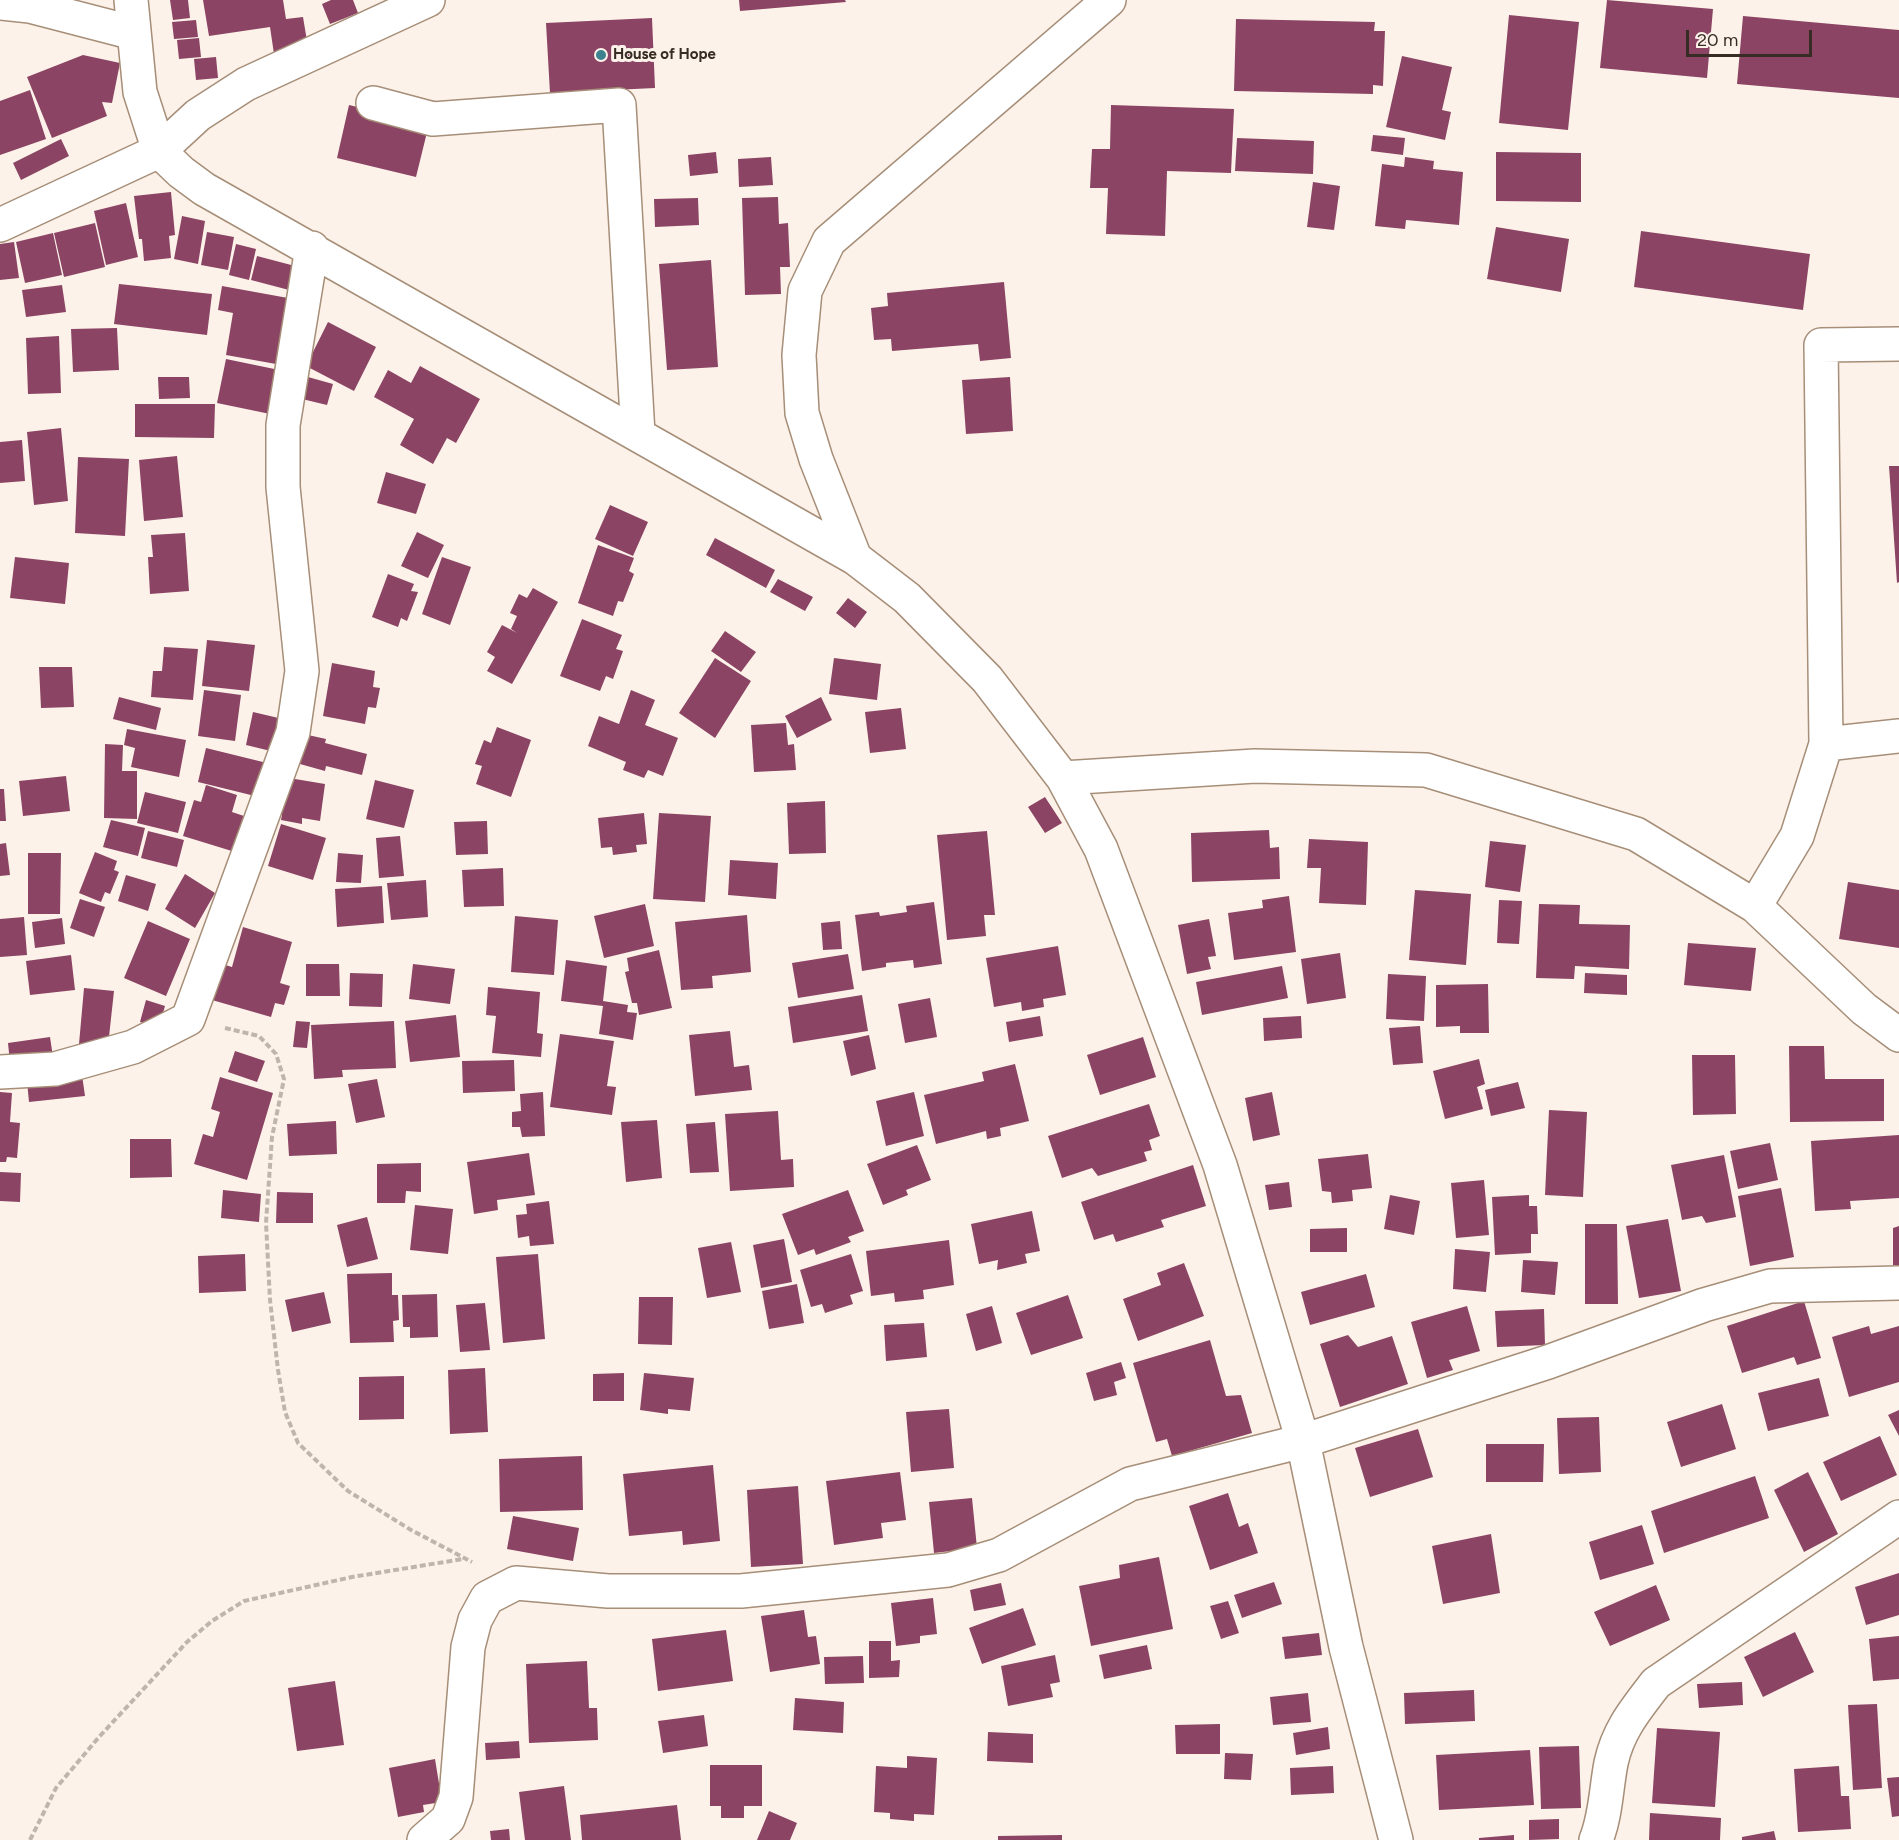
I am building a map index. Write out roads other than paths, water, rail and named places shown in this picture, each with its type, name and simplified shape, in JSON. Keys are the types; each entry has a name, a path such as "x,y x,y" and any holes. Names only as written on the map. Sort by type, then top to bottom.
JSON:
{"street":[{"path":"131,0 140,92 159,151 181,172 204,189 312,248 855,558 907,598 987,679 1063,778 1101,849 1220,1165 1303,1441 1346,1647 1396,1840"},
{"path":"0,225 159,151 198,115 246,84 428,0"},
{"path":"855,558 816,459 802,413 799,355 806,291 829,241 1108,0"},
{"path":"0,3 30,6 134,33"},
{"path":"373,103 433,119 619,105 638,434"},
{"path":"0,1072 55,1069 133,1047 188,1019 294,732 302,671 283,487 284,425 312,248"},
{"path":"1755,906 1797,836 1826,744 1821,345 1899,344"},
{"path":"1826,744 1899,736"},
{"path":"1063,778 1256,766 1426,770 1636,834 1755,906 1864,1009 1899,1035"},
{"path":"424,1840 448,1819 456,1797 468,1647 475,1620 487,1598 516,1583 608,1591 741,1591 948,1570 999,1556 1131,1484 1303,1441 1548,1362 1704,1305 1770,1286 1899,1283"},
{"path":"1596,1840 1603,1822 1611,1761 1628,1719 1656,1683 1899,1517"}],"place":[{"name":"House of Hope","path":"601,55"}]}
